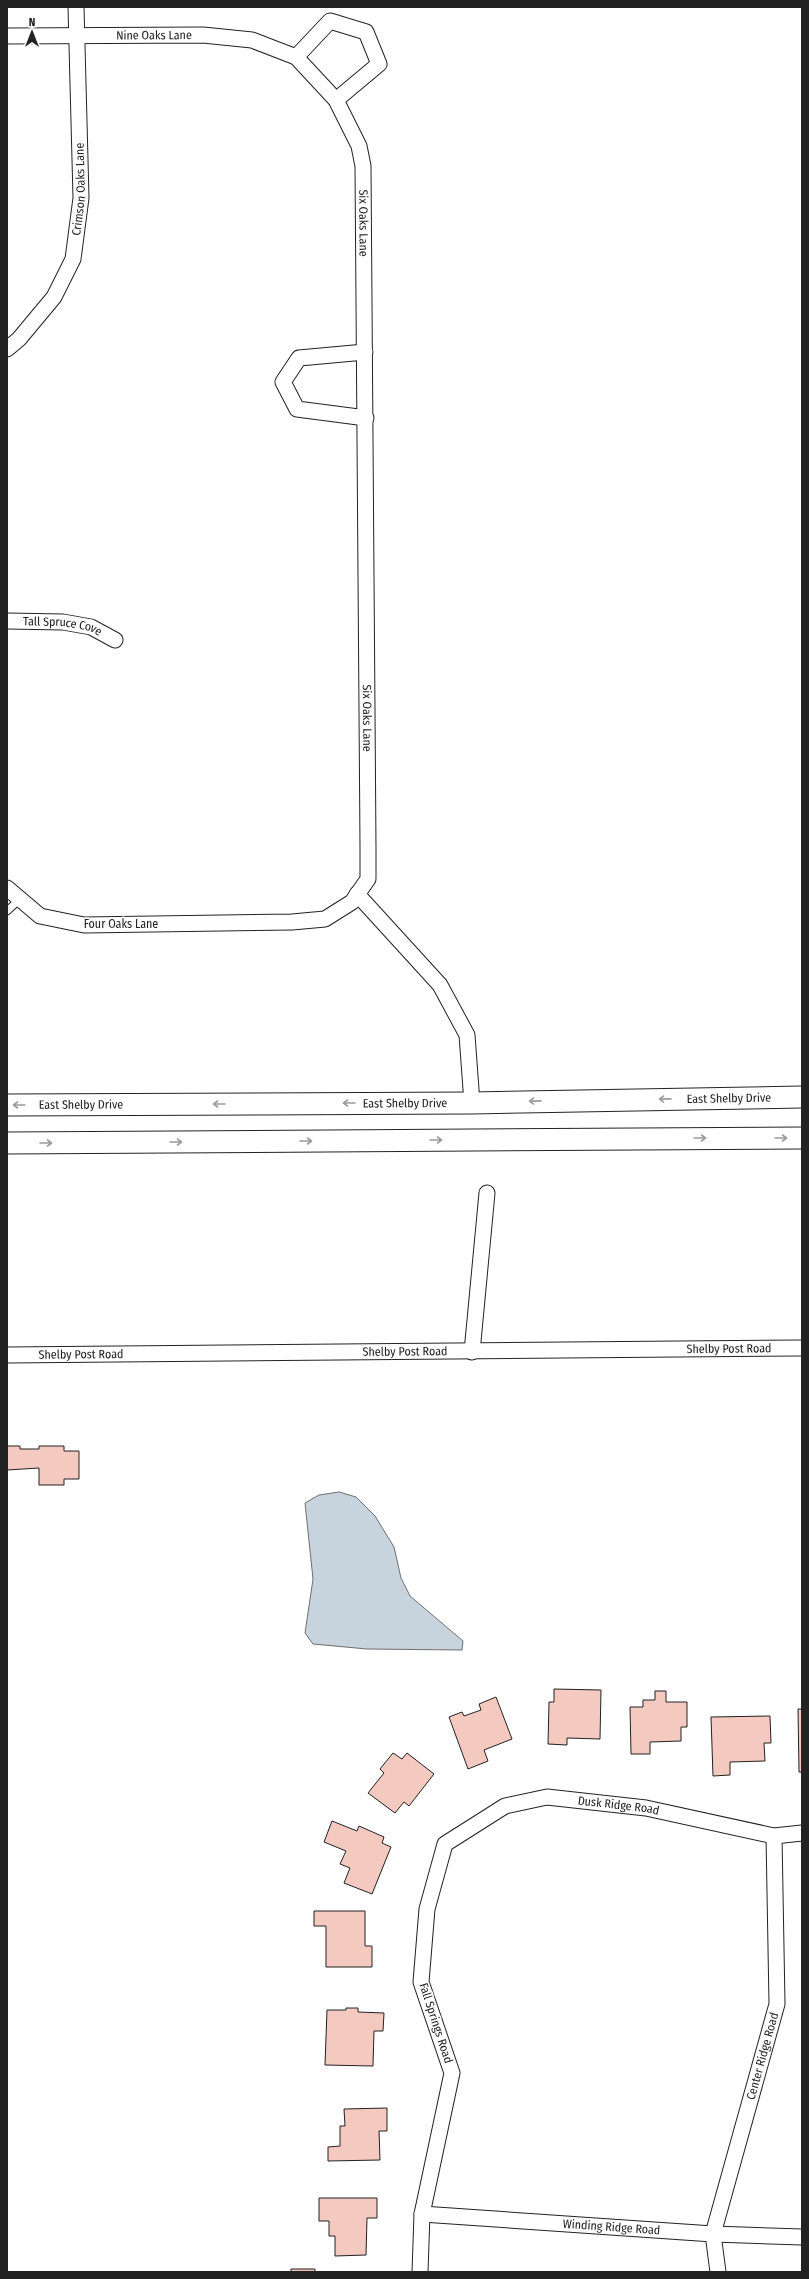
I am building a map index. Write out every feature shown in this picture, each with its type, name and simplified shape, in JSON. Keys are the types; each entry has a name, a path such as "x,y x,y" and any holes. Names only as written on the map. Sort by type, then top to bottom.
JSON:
{"main road":[{"name":"East Shelby Drive","path":"7,1105 472,1103 802,1097"},
{"path":"7,1143 802,1138"}],"street":[{"name":"Crimson Oaks Lane","path":"7,349 19,339 54,297 73,259 81,198 76,7"},
{"path":"296,57 330,21 366,32 379,64 336,100"},
{"name":"Nine Oaks Lane","path":"7,36 203,35 252,40 296,57 336,100"},
{"name":"Six Oaks Lane","path":"246,923 325,919 352,902 368,879 366,418 363,166 358,146 336,100"},
{"path":"365,352 299,358 283,382 297,409 366,418"},
{"name":"Tall Spruce Cove","path":"7,621 63,622 91,627 115,640"},
{"name":"Four Oaks Lane","path":"7,888 40,916 84,925 246,923"},
{"path":"357,894 440,985 467,1035 472,1103"},
{"path":"472,1352 487,1193"},
{"name":"Shelby Post Road","path":"7,1355 802,1348"},
{"name":"Dusk Ridge Road","path":"445,1844 505,1806 547,1797 646,1808 774,1836 802,1833"},
{"name":"Center Ridge Road","path":"718,2272 713,2234 776,2004 774,1836"},
{"name":"Fall Springs Road","path":"420,2272 422,2214 452,2073 421,1982 427,1909 445,1844"},
{"name":"Winding Ridge Road","path":"422,2214 713,2234 802,2236"}],"lane":[{"path":"7,911 20,899"}],"shaded area":[{"path":"339,1492 356,1497 375,1516 394,1547 401,1578 410,1596 463,1641 462,1650 367,1649 313,1644 305,1633 313,1579 305,1503 319,1495"}],"building":[{"path":"7,1446 20,1446 20,1449 39,1449 39,1446 64,1446 64,1451 79,1451 79,1479 64,1479 64,1485 39,1485 39,1468 7,1470"},
{"path":"554,1689 601,1690 600,1739 567,1738 567,1745 548,1744 549,1702 554,1702"},
{"path":"655,1691 666,1691 666,1702 687,1702 687,1727 681,1727 681,1741 650,1742 650,1754 631,1754 630,1707 643,1707 643,1700 655,1700"},
{"path":"496,1697 512,1739 484,1750 488,1761 468,1769 449,1717 462,1712 464,1716 481,1710 479,1704"},
{"path":"798,1709 802,1709 802,1772 799,1772"},
{"path":"770,1716 771,1743 764,1743 765,1761 730,1762 730,1775 713,1776 711,1717"},
{"path":"393,1753 402,1759 407,1753 434,1774 409,1806 404,1802 395,1813 368,1793 384,1773 380,1769"},
{"path":"332,1821 357,1831 359,1826 384,1837 382,1843 391,1847 372,1894 344,1883 350,1868 340,1864 346,1851 324,1842"},
{"path":"314,1911 365,1911 365,1946 372,1946 372,1967 326,1967 326,1926 314,1926"},
{"path":"346,2008 358,2008 358,2012 384,2013 383,2031 374,2031 373,2066 325,2065 327,2010 346,2010"},
{"path":"387,2108 387,2131 379,2131 380,2160 328,2161 328,2147 340,2146 340,2126 345,2126 344,2109"},
{"path":"319,2198 377,2198 377,2218 367,2218 366,2255 335,2256 335,2236 329,2236 329,2221 319,2221"},
{"path":"291,2269 315,2269 315,2272 291,2272"}]}
